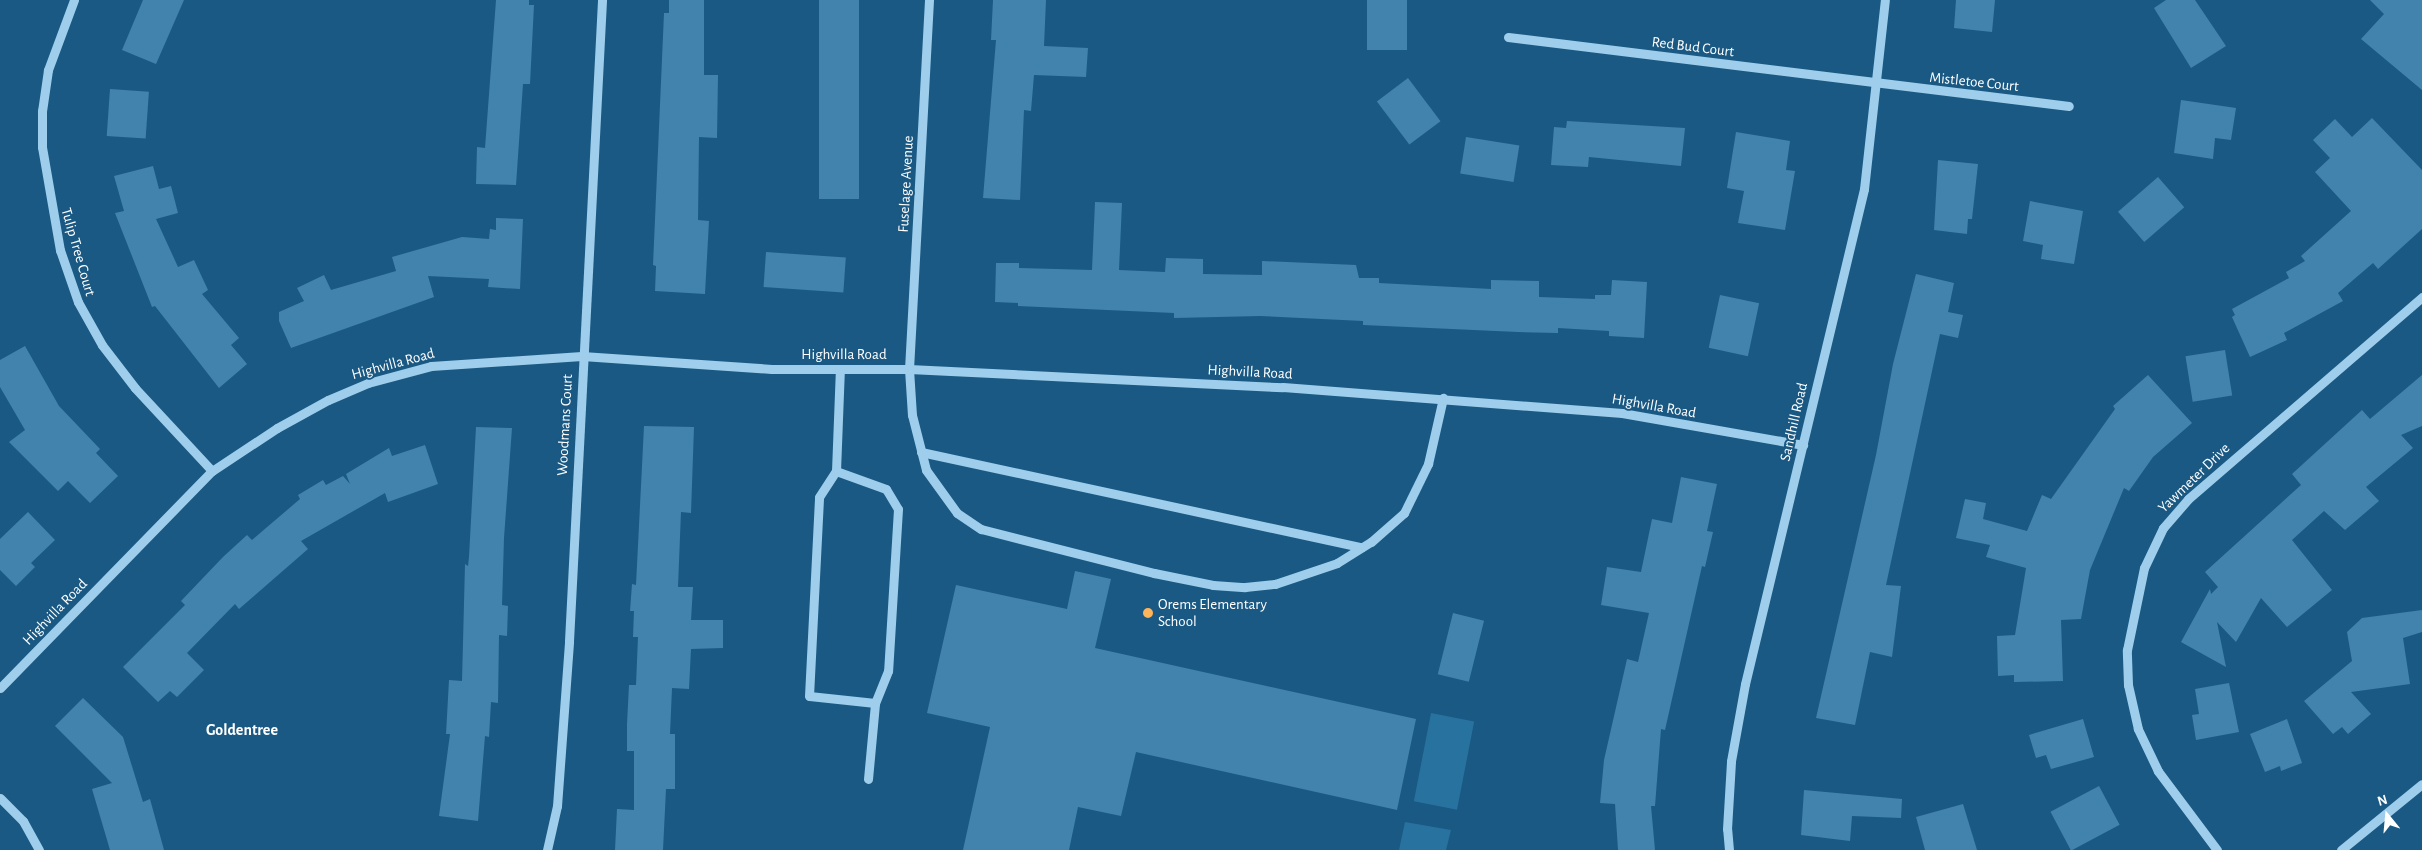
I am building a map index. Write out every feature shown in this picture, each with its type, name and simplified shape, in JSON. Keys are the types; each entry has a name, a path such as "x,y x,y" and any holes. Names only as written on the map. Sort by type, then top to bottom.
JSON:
{"street":[{"name":"Tulip Tree Court","path":"74,0 48,70 42,111 42,147 48,197 60,250 78,302 102,345 135,388 212,471"},
{"name":"Woodmans Court","path":"547,850 557,806 569,641 582,356 602,0"},
{"name":"Fuselage Avenue","path":"929,0 909,369 912,415 926,470 939,491 957,513 981,529 1154,573 1213,585 1245,587 1275,584 1337,563 1362,547 1404,513 1418,490 1428,464 1443,398"},
{"name":"Sandhill Road","path":"1729,850 1727,829 1732,761 1745,684 1864,189 1885,0"},
{"name":"Red Bud Court","path":"1508,37 1875,84"},
{"name":"Mistletoe Court","path":"1875,84 2070,106"},
{"name":"Yawmeter Drive","path":"2218,850 2158,771 2138,729 2128,685 2127,650 2144,568 2163,528 2188,499 2422,297"},
{"name":"Highvilla Road","path":"0,688 212,471 277,428 368,383 431,366 582,356 772,369 909,369 1443,398 1622,413 1803,445"},
{"path":"840,369 836,471 820,497 809,696 874,703"},
{"path":"921,452 1362,547"},
{"path":"836,471 886,489 898,509 888,671 874,703 868,779"},
{"path":"2341,850 2422,784"},
{"path":"0,798 23,821 39,850"}],"shaded area":[{"path":"1431,713 1474,721 1457,810 1414,801"},
{"path":"1405,822 1451,830 1446,850 1399,850"}],"building":[{"path":"143,0 184,0 156,64 122,50"},
{"path":"496,0 529,0 529,5 534,5 530,84 523,84 516,185 476,184 477,147 485,148"},
{"path":"669,0 704,0 704,75 718,75 717,138 699,137 698,220 709,221 705,294 655,291 656,266 653,265 664,13 669,13"},
{"path":"819,0 859,0 859,199 819,199"},
{"path":"993,0 1046,0 1044,46 1088,48 1086,77 1034,75 1031,111 1024,110 1020,200 983,198 996,40 991,40"},
{"path":"1367,0 1407,0 1407,50 1367,50"},
{"path":"1956,0 1995,0 1992,32 1954,28"},
{"path":"2166,0 2195,0 2226,46 2191,68 2154,8"},
{"path":"2370,0 2422,0 2422,90 2361,39 2384,14"},
{"path":"1408,78 1440,121 1409,145 1377,101"},
{"path":"110,89 149,92 146,139 107,136"},
{"path":"2181,100 2236,108 2231,140 2215,138 2213,159 2174,153"},
{"path":"2372,118 2422,170 2422,229 2378,269 2373,263 2338,293 2343,301 2284,333 2287,340 2250,357 2232,317 2235,315 2232,309 2289,278 2286,272 2305,261 2301,256 2351,211 2315,172 2330,158 2313,140 2335,119 2352,137"},
{"path":"1567,121 1685,128 1681,166 1589,157 1588,167 1551,165 1554,127 1566,128"},
{"path":"1736,132 1790,141 1786,170 1795,171 1785,230 1738,223 1744,191 1727,188"},
{"path":"1466,137 1519,145 1514,182 1460,174"},
{"path":"1938,160 1978,164 1972,219 1968,219 1967,234 1934,230"},
{"path":"153,166 159,189 171,186 178,213 156,219 178,267 194,260 208,290 202,294 239,338 231,345 247,364 219,388 155,306 152,307 115,213 124,211 114,176"},
{"path":"2158,177 2184,207 2144,242 2118,212"},
{"path":"2030,201 2083,211 2074,264 2041,259 2043,245 2023,241"},
{"path":"1095,202 1122,203 1119,270 1165,272 1166,258 1203,259 1203,274 1262,275 1262,261 1356,265 1359,278 1379,278 1379,283 1491,289 1491,280 1539,281 1539,297 1595,299 1595,295 1611,295 1612,280 1647,282 1644,338 1609,336 1609,331 1558,328 1558,333 1518,332 1363,325 1363,321 1260,316 1174,318 1174,313 1018,306 1018,303 995,302 996,263 1019,263 1019,268 1092,270"},
{"path":"496,218 523,219 520,289 488,287 489,279 428,276 434,297 291,348 279,321 279,312 304,301 297,288 324,275 331,290 396,271 392,257 462,237 489,239 490,229 496,230"},
{"path":"766,252 846,258 843,292 764,287"},
{"path":"1916,274 1954,283 1948,312 1963,315 1958,338 1940,334 1886,585 1901,586 1892,657 1870,652 1855,725 1816,718 1876,455 1893,364"},
{"path":"1720,295 1759,303 1748,356 1709,348"},
{"path":"25,346 59,406 100,449 96,453 118,476 90,503 68,481 58,491 9,442 25,430 0,387 0,360"},
{"path":"2225,350 2232,395 2193,402 2185,356"},
{"path":"2148,375 2192,423 2153,457 2129,491 2124,488 2090,570 2081,619 2061,620 2063,681 2014,682 2014,675 1998,676 1997,636 2015,635 2026,568 1986,557 1990,545 1956,538 1965,499 1986,503 1983,519 2027,531 2042,495 2051,499 2115,409 2113,406"},
{"path":"2422,375 2422,426 2401,435 2413,448 2366,487 2379,501 2345,530 2324,511 2292,540 2332,590 2287,627 2261,598 2236,642 2217,622 2226,667 2181,642 2210,589 2211,594 2218,587 2205,572 2301,485 2292,474 2362,410 2370,419"},
{"path":"644,426 694,427 691,513 681,512 678,587 693,587 691,620 723,620 723,648 691,649 689,689 672,688 670,734 675,734 675,789 666,789 663,850 615,850 617,809 634,810 634,751 627,751 627,724 629,685 636,685 638,637 633,637 634,611 630,611 632,584 636,585"},
{"path":"476,427 512,428 504,538 502,605 508,606 507,636 499,635 498,703 491,702 489,737 485,736 478,821 439,816 450,734 446,734 449,680 462,681 465,564 468,566"},
{"path":"425,445 438,484 388,502 385,493 301,541 308,549 239,609 235,604 187,653 204,670 177,697 170,691 158,702 123,667 185,605 181,601 223,557 247,535 252,540 300,499 298,495 323,480 326,485 343,476 350,484 346,474 389,448 392,456"},
{"path":"1681,477 1717,484 1707,531 1713,532 1705,567 1702,566 1665,730 1661,729 1655,806 1651,806 1655,850 1618,850 1615,804 1600,803 1604,760 1627,659 1638,662 1649,613 1601,605 1607,567 1641,572 1652,519 1672,523"},
{"path":"28,512 55,540 31,563 35,567 16,586 0,570 0,539"},
{"path":"1075,571 1111,579 1095,648 1416,719 1397,810 1136,752 1121,816 1078,807 1069,850 963,850 990,727 927,713 956,585 1067,609"},
{"path":"2422,610 2422,632 2403,638 2410,684 2351,692 2371,714 2348,734 2342,727 2333,734 2304,701 2352,661 2347,632 2362,618"},
{"path":"1453,613 1484,621 1469,682 1438,674"},
{"path":"2229,683 2239,732 2196,740 2192,715 2199,714 2195,689"},
{"path":"83,698 123,737 143,802 150,799 164,850 110,850 92,789 112,783 55,726"},
{"path":"2083,719 2094,757 2051,769 2046,755 2036,758 2029,735"},
{"path":"2287,719 2302,763 2281,771 2280,766 2265,772 2250,734"},
{"path":"2099,786 2120,825 2071,850 2050,812"},
{"path":"1804,790 1902,799 1901,818 1852,816 1850,841 1801,835"},
{"path":"1963,804 1977,850 1925,850 1916,817"}],"place":[{"name":"Orems Elementary School","path":"1148,613"}],"district":[{"name":"Goldentree","path":"242,730"}]}
